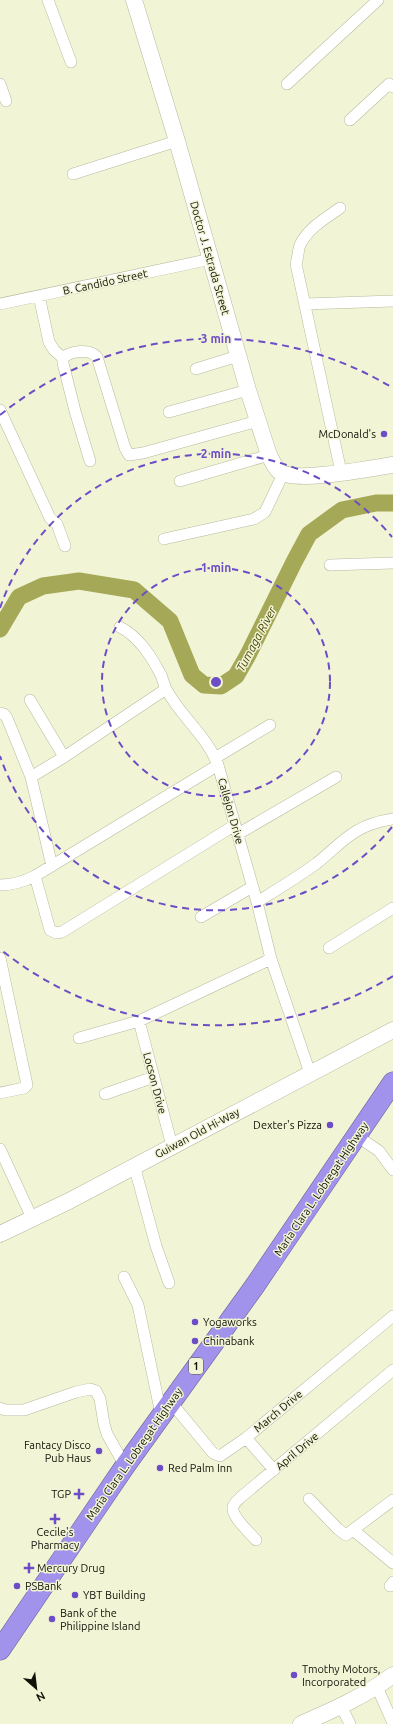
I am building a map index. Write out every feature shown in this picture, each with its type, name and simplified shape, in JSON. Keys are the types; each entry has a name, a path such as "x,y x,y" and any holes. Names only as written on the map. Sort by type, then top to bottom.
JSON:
{"highway":[{"name":"Maria Clara L. Lobregat Highway","path":"0,1650 125,1466 254,1287 393,1082"}],"street":[{"path":"48,0 71,62"},
{"name":"Doctor J. Estrada Street","path":"134,0 177,141 248,390 269,455 278,471 284,474"},
{"path":"287,84 378,0"},
{"path":"0,84 6,101"},
{"path":"350,120 392,84"},
{"path":"73,174 177,141"},
{"path":"340,208 319,222 307,235 300,246 296,264 341,472"},
{"name":"B. Candido Street","path":"0,303 211,259"},
{"path":"39,296 49,342 54,350 63,358 75,411 90,461"},
{"path":"305,304 393,301"},
{"path":"63,358 70,353 78,352 90,353 97,357 125,448 129,455 143,453 258,421"},
{"path":"196,369 238,356"},
{"path":"169,412 248,390"},
{"path":"0,410 50,518 57,524 65,546"},
{"path":"180,481 269,455"},
{"path":"164,539 254,519 264,512 284,474 311,477 393,465"},
{"path":"330,565 393,563"},
{"path":"120,627 132,633 151,657 166,689 203,737 217,762 270,725"},
{"path":"31,777 64,757 166,689"},
{"path":"30,700 64,757"},
{"path":"0,714 4,714 7,718 31,777 52,866"},
{"name":"Callejon Drive","path":"0,885 9,885 22,882 35,876 217,762 237,829 271,959 310,1073"},
{"path":"35,876 50,930 53,933 62,932 237,829 336,777"},
{"path":"257,902 294,880 360,828 382,821 393,820"},
{"path":"201,917 252,888"},
{"path":"329,948 393,908"},
{"path":"0,958 27,1085 24,1088 0,1093"},
{"path":"79,1038 139,1020 271,959"},
{"name":"Locson Drive","path":"139,1020 172,1146"},
{"name":"Guiwan Old Hi-Way","path":"0,1234 69,1201 134,1165 393,1030"},
{"path":"105,1094 154,1077"},
{"path":"357,1136 378,1151 393,1170"},
{"path":"0,1149 32,1218"},
{"path":"134,1165 156,1246 169,1283"},
{"path":"124,1277 138,1305 166,1408"},
{"name":"March Drive","path":"166,1408 213,1453 217,1456 223,1454 246,1438 393,1316"},
{"name":"April Drive","path":"256,1540 235,1516 233,1509 234,1504 393,1370"},
{"path":"0,1408 4,1410 24,1410 76,1392 90,1389 96,1391 100,1399 107,1434 125,1466"},
{"path":"246,1438 274,1470"},
{"path":"309,1499 343,1534 348,1534 391,1505"},
{"path":"353,1530 393,1563"},
{"path":"301,1724 341,1706 377,1687 393,1675"},
{"path":"377,1687 393,1723"},
{"path":"341,1706 350,1724"}],"waterway":[{"name":"Tumaga River","path":"0,629 19,597 43,586 79,581 134,590 170,621 192,675 204,685 221,686 236,676 309,534 342,510 376,503 393,503"}],"place":[{"name":"McDonald's","path":"384,434"},
{"name":"Dexter's Pizza","path":"330,1125"},
{"name":"Yogaworks","path":"195,1322"},
{"name":"Chinabank","path":"195,1341"},
{"name":"Fantacy Disco Pub Haus","path":"99,1451"},
{"name":"Red Palm Inn","path":"160,1468"},
{"name":"TGP","path":"79,1494"},
{"name":"Cecile's Pharmacy","path":"55,1519"},
{"name":"Mercury Drug","path":"29,1568"},
{"name":"PSBank","path":"17,1586"},
{"name":"YBT Building","path":"75,1595"},
{"name":"Bank of the Philippine Island","path":"52,1619"},
{"name":"Tmothy Motors, Incorporated","path":"294,1675"}]}
